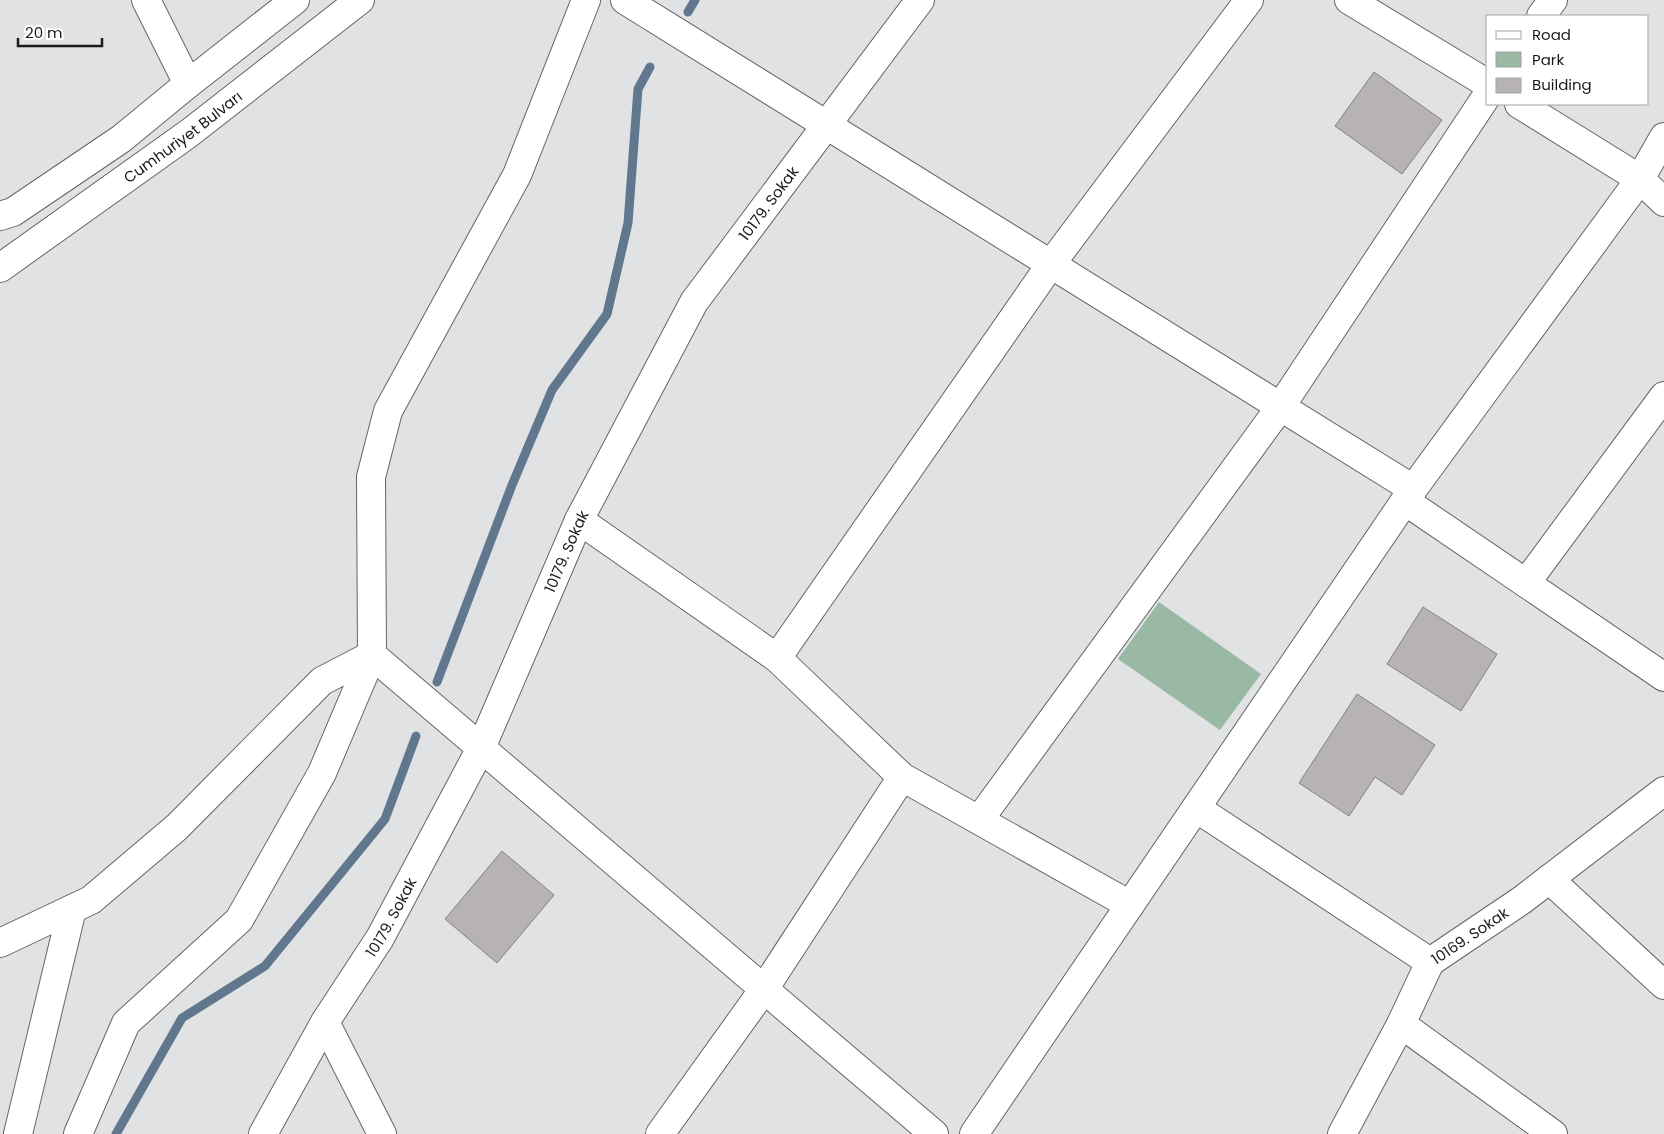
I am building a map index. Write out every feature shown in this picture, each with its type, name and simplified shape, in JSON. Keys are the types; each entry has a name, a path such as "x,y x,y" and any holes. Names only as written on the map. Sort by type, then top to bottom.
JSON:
{"street":[{"path":"146,0 188,84"},
{"path":"0,216 13,212 121,139 295,0"},
{"name":"Cumhuriyet Bulvarı","path":"0,268 188,134 360,0"},
{"path":"78,1134 126,1023 239,920 322,773 372,655 371,477 388,411 517,175 586,0"},
{"path":"625,0 1281,406 1409,495 1526,583 1664,678"},
{"name":"10179. Sokak","path":"264,1134 325,1022 380,938 481,748 578,520 694,302 920,0"},
{"path":"777,658 1052,264 1249,0"},
{"path":"1349,0 1486,83"},
{"path":"1543,15 1553,0"},
{"path":"979,820 1281,406 1486,97"},
{"path":"1521,105 1640,179 1664,202"},
{"path":"974,1134 1409,495 1640,179 1664,137"},
{"path":"1526,583 1664,396"},
{"path":"578,520 777,658 902,777 1130,905"},
{"path":"372,655 934,1134"},
{"path":"0,943 91,900 177,827 322,681 372,655"},
{"path":"660,1134 764,989 902,777"},
{"name":"10169. Sokak","path":"1342,1134 1401,1024 1430,962 1522,900 1664,791"},
{"path":"1196,808 1430,962"},
{"path":"1549,879 1664,985"},
{"path":"18,1134 72,909"},
{"path":"325,1022 382,1134"},
{"path":"1401,1024 1554,1134"}],"green space":[{"path":"1159,602 1261,674 1220,730 1118,659"}],"building":[{"path":"1374,72 1442,120 1402,174 1335,126"},
{"path":"1423,607 1497,654 1461,711 1387,664"},
{"path":"1357,694 1435,745 1402,795 1375,777 1349,816 1299,783"},
{"path":"502,851 554,895 497,963 445,919"}],"waterway":[{"path":"688,12 695,0"},
{"path":"437,682 512,485 552,390 607,314 628,223 638,89 650,67"},
{"path":"116,1134 182,1018 265,966 385,819 416,736"}]}
